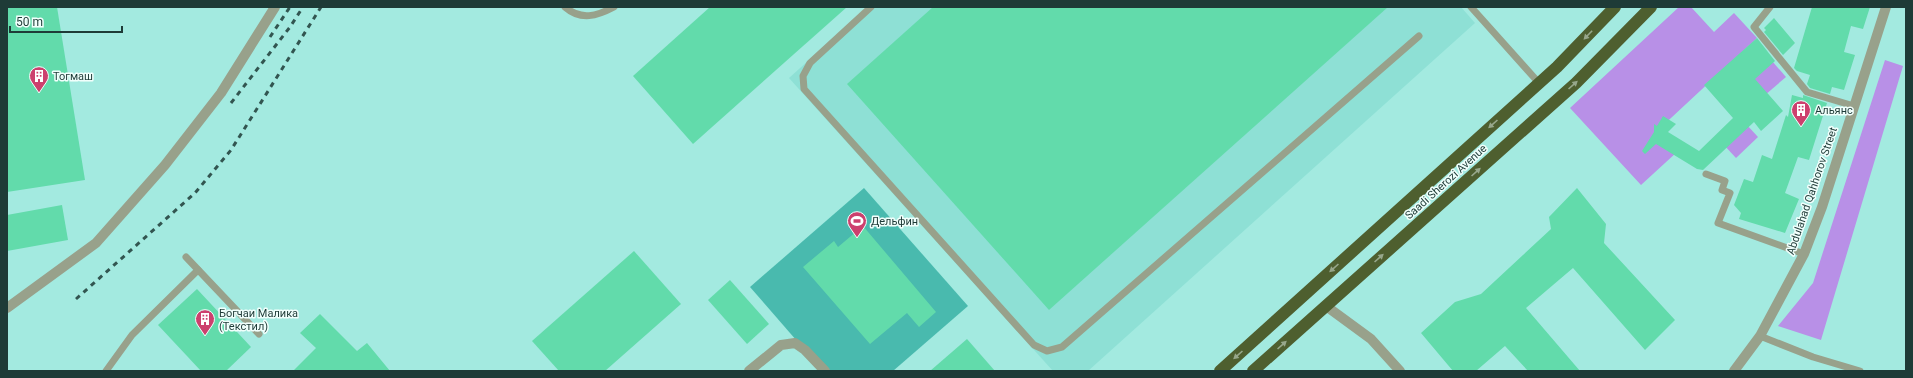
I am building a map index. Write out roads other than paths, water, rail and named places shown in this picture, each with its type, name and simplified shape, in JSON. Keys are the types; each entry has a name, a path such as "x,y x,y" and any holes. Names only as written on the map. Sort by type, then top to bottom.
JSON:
{"highway":[{"name":"Saadi Sherozi Avenue","path":"1220,371 1539,83 1615,7"},
{"name":"Saadi Sherozi Avenue","path":"1253,371 1576,83 1651,7"}],"street":[{"path":"7,308 96,243 165,165 221,93 275,7"},
{"name":"Abdulahad Qahhorov Street","path":"1734,371 1760,336 1804,254 1886,7"},
{"path":"1326,306 1371,339 1400,371"},
{"path":"748,371 782,345 795,343 805,350 825,371"}],"lane":[{"path":"565,7 574,15 597,16 614,7"},
{"path":"871,7 810,63 803,76 804,89 1034,345 1047,351 1062,347 1419,36"},
{"path":"1471,7 1539,83"},
{"path":"1770,7 1754,27 1807,92 1854,106"},
{"path":"1706,174 1725,181 1722,190 1730,193 1718,223 1804,254"},
{"path":"186,257 259,334"},
{"path":"106,371 132,335 198,270"},
{"path":"1760,336 1813,357 1860,371"}],"railway":[{"path":"270,37 290,7"},
{"path":"231,103 290,27 303,7"},
{"path":"76,299 195,193 231,150 321,7"}],"place":[{"name":"Тогмаш","path":"39,93"},
{"name":"Альянс","path":"1801,127"},
{"name":"Дельфин","path":"857,238"},
{"name":"Богчаи Малика (Текстил)","path":"205,336"}]}
